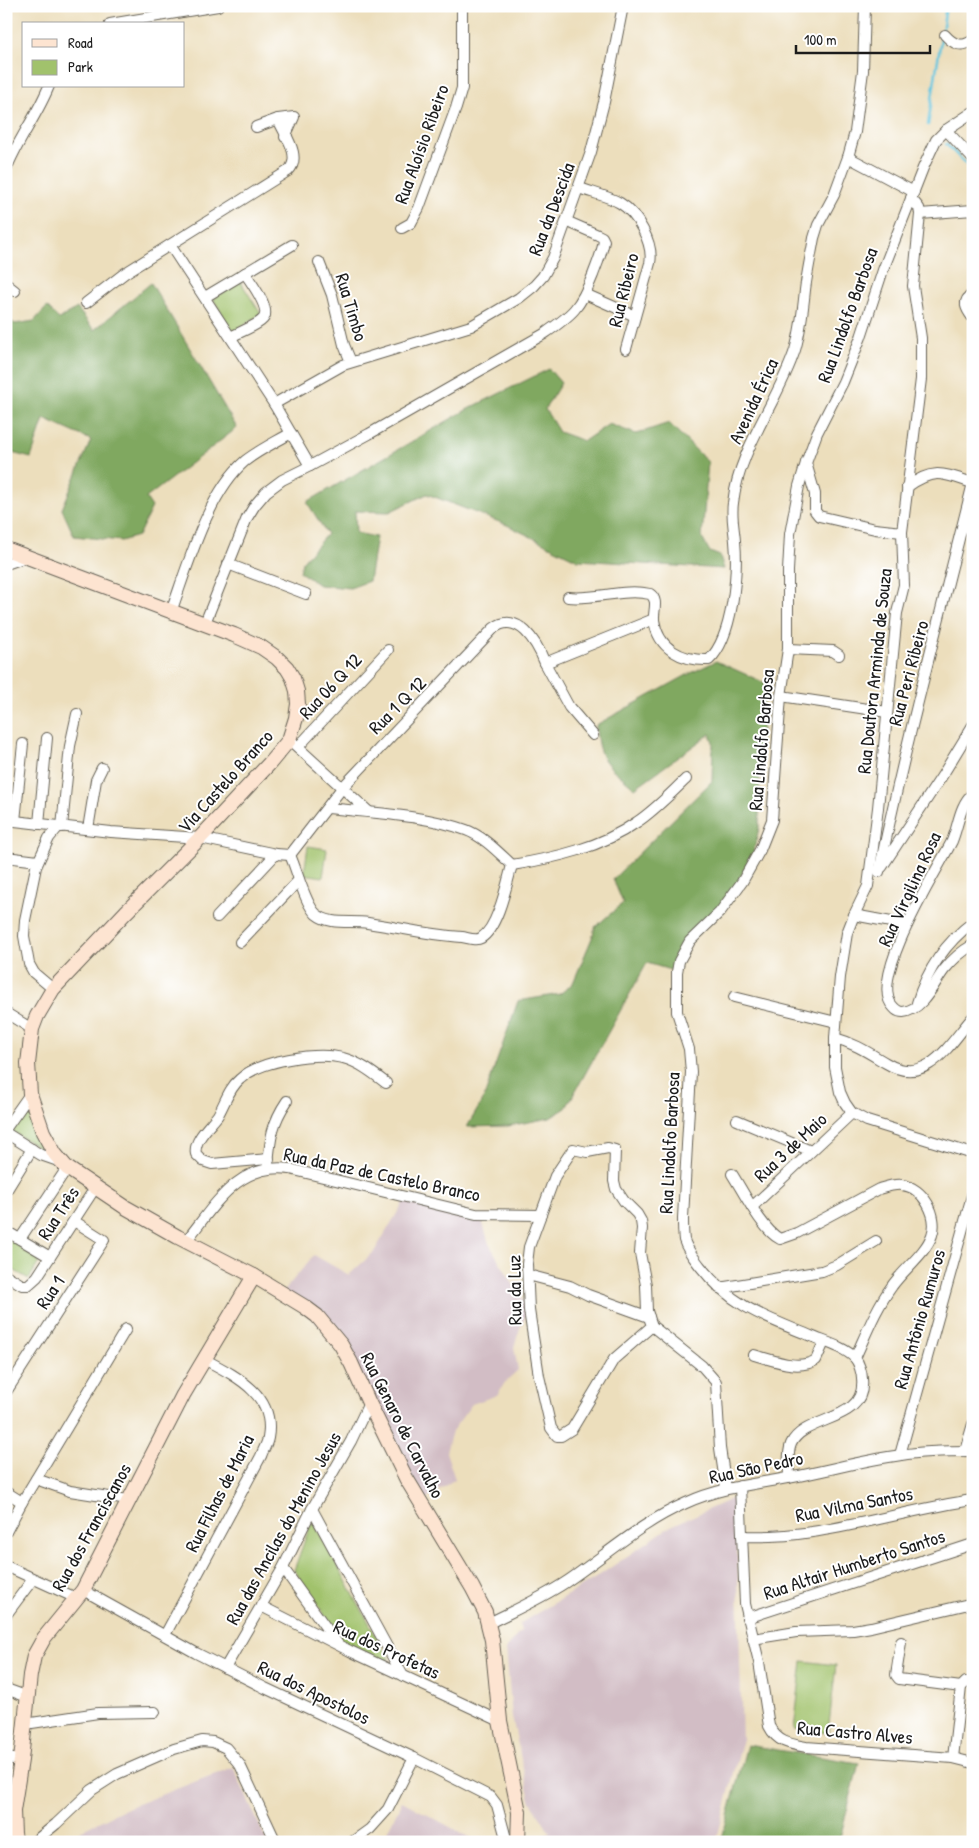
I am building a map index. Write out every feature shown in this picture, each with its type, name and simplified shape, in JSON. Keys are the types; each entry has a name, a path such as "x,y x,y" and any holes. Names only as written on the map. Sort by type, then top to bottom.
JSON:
{"main road":[{"name":"Via Castelo Branco","path":"6,549 171,612 205,623 261,648 277,658 287,668 293,678 297,691 298,704 293,743 269,764 53,989 37,1016 32,1028 28,1064 30,1094 43,1132 64,1165"},
{"name":"Rua Genaro de Carvalho","path":"64,1165 95,1188 186,1241 291,1297 317,1316 340,1345 351,1363 406,1478 481,1602 489,1623 500,1721 519,1812 518,1842"},
{"name":"Rua dos Franciscanos","path":"12,1836 13,1811 26,1724 32,1666 38,1649 44,1638 80,1594 183,1395 254,1276"}],"street":[{"path":"122,22 218,6"},
{"name":"Rua Aloísio Ribeiro","path":"402,228 411,224 459,99 463,78 462,6"},
{"name":"Rua da Descida","path":"274,404 320,377 351,362 472,326 519,298 534,286 549,268 570,207 579,188 604,102 623,6"},
{"path":"865,6 862,71 855,132 848,157 912,195 920,208 920,214 973,210"},
{"path":"945,35 960,45 973,40"},
{"path":"6,170 12,155 35,117 48,88"},
{"path":"973,112 946,130 973,159"},
{"path":"256,127 278,119 294,117 286,136"},
{"path":"86,303 124,274 288,171 294,160 291,146 278,119"},
{"name":"Rua Lindolfo Barbosa","path":"855,1358 842,1349 746,1308 719,1288 692,1257 685,1242 683,1234 684,1188 691,1072 689,1049 677,1012 677,972 679,960 685,948 693,936 720,912 731,899 752,865 768,833 774,809 781,696 788,649 790,534 797,494 806,463 861,337 882,270 912,195 936,140 946,130"},
{"name":"Avenida Érica","path":"654,619 659,636 669,650 699,660 710,660 715,655 723,637 735,590 736,562 732,505 739,476 795,349 802,320 814,238 818,225 834,195 848,157"},
{"name":"Rua Ribeiro","path":"579,188 626,207 652,250 626,349"},
{"name":"Rua Doutora Arminda de Souza","path":"852,1113 845,1103 836,1079 836,1022 843,953 847,933 868,886 878,808 897,613 904,585 902,532 921,379 921,338 913,286 920,214"},
{"path":"205,623 247,518 266,492 282,480 544,334 570,315 580,305 596,268 604,241 598,234 566,221"},
{"path":"170,245 274,404 310,466"},
{"path":"205,297 292,245"},
{"name":"Rua Timbo","path":"319,262 332,295 344,345 351,362"},
{"path":"231,337 262,320 266,314 265,306 244,273"},
{"path":"6,284 15,291"},
{"path":"585,294 635,316"},
{"path":"973,294 967,297 965,303 973,318"},
{"path":"171,612 209,512 223,486 245,462 291,433"},
{"path":"806,463 815,494 815,511 819,516 875,529 902,532"},
{"path":"907,487 923,476 931,474 950,476 973,483"},
{"name":"Rua Peri Ribeiro","path":"878,872 897,783 947,592 973,483"},
{"path":"6,564 26,557"},
{"path":"228,564 306,594"},
{"path":"568,597 580,598 618,592 650,594 655,600 654,619 545,663 569,707 593,735"},
{"name":"Rua 1 Q 12","path":"290,855 342,788 494,628 506,622 518,625 536,644 545,663"},
{"path":"788,649 833,650 840,655"},
{"name":"Rua 06 Q 12","path":"293,743 388,650"},
{"path":"781,696 887,712"},
{"path":"53,989 40,979 29,964 24,936 25,920 38,861 50,838 60,827 70,746 77,714"},
{"path":"868,886 942,776 973,725"},
{"path":"40,824 47,738"},
{"path":"293,743 369,812"},
{"path":"23,744 11,820 60,827 200,838 276,854 290,855 299,880 315,913 325,918 344,922 366,922 439,936 477,939 490,928 499,911 512,865"},
{"path":"88,829 96,780 102,768"},
{"path":"512,865 569,853 604,840 637,822 662,803 686,779"},
{"name":"Rua Virgilina Rosa","path":"916,1006 900,1012 893,1007 887,995 892,967 907,924 951,842 960,812 968,797 973,793"},
{"path":"328,808 423,820 466,830 484,841 512,865"},
{"path":"217,917 276,854"},
{"path":"6,857 38,861"},
{"path":"240,942 299,880"},
{"path":"854,915 907,924"},
{"path":"916,1006 925,978 932,966 953,940 973,922"},
{"path":"916,1006 932,989 945,968 964,950 973,945"},
{"path":"734,997 836,1022"},
{"path":"6,1013 32,1028"},
{"path":"835,1038 854,1045 896,1068 912,1071 929,1065 938,1058 973,1017"},
{"path":"287,1101 275,1122 270,1141 268,1164 212,1164 199,1159 195,1148 218,1115 238,1080 249,1072 264,1066 325,1056 344,1058 366,1068 386,1083"},
{"path":"6,1128 30,1094"},
{"path":"852,1113 867,1121 973,1154"},
{"name":"Rua 3 de Maio","path":"752,1207 852,1113"},
{"path":"737,1120 811,1151"},
{"path":"6,1133 64,1165 20,1239"},
{"name":"Rua da Luz","path":"608,1148 615,1150 614,1181 616,1189 624,1202 637,1214 641,1221 640,1253 650,1321 614,1359 572,1429 566,1434 557,1436 550,1428 539,1376 529,1310 529,1247 541,1215 558,1171 564,1165 573,1149 587,1152 608,1148"},
{"path":"8,1184 32,1149"},
{"name":"Rua da Paz de Castelo Branco","path":"186,1241 224,1192 240,1180 268,1164 476,1214 541,1215"},
{"path":"732,1174 752,1207 772,1234 780,1239 784,1239 879,1189 891,1185 908,1186 916,1191 930,1208 934,1226 930,1240 886,1295 855,1358 862,1379 860,1397 847,1410 814,1426 795,1438 791,1444 789,1454 789,1478"},
{"name":"Rua Três","path":"6,1275 22,1285 28,1285 37,1277 95,1188"},
{"name":"Rua Antônio Rumuros","path":"900,1455 973,1192"},
{"name":"Rua 1","path":"6,1392 104,1240 74,1220"},
{"path":"6,1231 50,1257"},
{"path":"719,1288 822,1271 837,1266 876,1241"},
{"path":"528,1275 570,1286 650,1321 702,1366 716,1382 720,1448 726,1488"},
{"path":"6,1532 126,1329"},
{"path":"754,1355 793,1364 804,1364 816,1360 824,1342"},
{"name":"Rua Filhas de Maria","path":"165,1636 261,1456 268,1438 268,1412 263,1402 242,1381 204,1359"},
{"name":"Rua das Ancilas do Menino Jesus","path":"225,1668 283,1568 312,1509 351,1441 369,1403"},
{"path":"969,1451 973,1424"},
{"name":"Rua São Pedro","path":"489,1623 540,1598 565,1583 645,1525 686,1503 726,1488 789,1478 900,1455 969,1451"},
{"path":"36,1480 70,1491 128,1500"},
{"name":"Rua Castro Alves","path":"740,1486 743,1583 747,1618 759,1662 769,1726 773,1735 777,1739 791,1744 822,1749 878,1751 953,1758 973,1763"},
{"path":"6,1492 22,1502"},
{"name":"Rua Vilma Santos","path":"742,1536 796,1535 973,1500"},
{"path":"312,1509 403,1676"},
{"name":"Rua Altair Humberto Santos","path":"747,1618 973,1544"},
{"name":"Rua dos Apostolos","path":"6,1566 33,1579 80,1594 225,1668 491,1797 497,1805 507,1842"},
{"path":"283,1568 339,1646"},
{"path":"6,1615 33,1579"},
{"path":"753,1639 796,1632 853,1630 973,1603"},
{"name":"Rua dos Profetas","path":"260,1606 339,1646 500,1721"},
{"path":"901,1642 896,1675 899,1678 961,1687"},
{"path":"953,1758 961,1687 966,1682 973,1683"},
{"path":"6,1689 28,1697"},
{"path":"26,1724 98,1713 155,1712"},
{"path":"34,1842 92,1790 117,1774 174,1749 202,1740 213,1742 226,1748 240,1764 276,1842"},
{"path":"6,1758 21,1760"},
{"path":"352,1842 370,1829 388,1809 414,1758"}],"shaded area":[{"path":"406,1198 482,1220 489,1244 529,1310 520,1328 514,1347 518,1370 506,1381 497,1395 472,1404 452,1431 446,1452 455,1479 420,1503 341,1345 283,1292 314,1255 349,1275 374,1252"},
{"path":"736,1497 742,1742 716,1842 529,1842 550,1832 530,1800 512,1717 506,1648 521,1631 519,1624 594,1579 671,1526"},
{"path":"233,1767 267,1842 59,1842 122,1810"},
{"path":"402,1801 478,1842 382,1842"}],"green space":[{"path":"240,281 261,314 233,332 213,299"},
{"path":"151,283 237,428 146,498 152,507 138,536 121,541 74,536 62,509 91,440 44,419 31,458 12,453 6,470 6,318 15,324 34,321 47,307 59,319 77,308 94,330"},
{"path":"549,369 561,383 545,409 559,432 584,441 609,424 636,434 669,423 708,462 702,538 710,552 720,556 724,569 578,560 507,525 427,494 389,512 355,511 356,533 376,537 369,581 350,588 319,585 300,572 302,562 327,534 307,502 468,409"},
{"path":"716,661 765,683 760,759 759,828 753,855 720,912 690,941 677,972 647,963 566,1108 550,1118 508,1126 467,1127 483,1100 518,1001 560,994 573,983 595,927 623,903 613,879 712,781 713,742 710,734 635,788 606,762 599,747 596,725"},
{"path":"308,846 327,849 323,877 304,874"},
{"path":"29,1107 45,1151 11,1131"},
{"path":"6,1238 41,1259 29,1279 6,1266"},
{"path":"311,1523 314,1523 389,1659 384,1663 344,1644 294,1570"},
{"path":"802,1661 836,1665 828,1733 794,1729"},
{"path":"747,1745 859,1763 839,1842 721,1842"}],"waterway":[{"path":"928,125 946,6"},
{"path":"946,144 973,171"}]}
